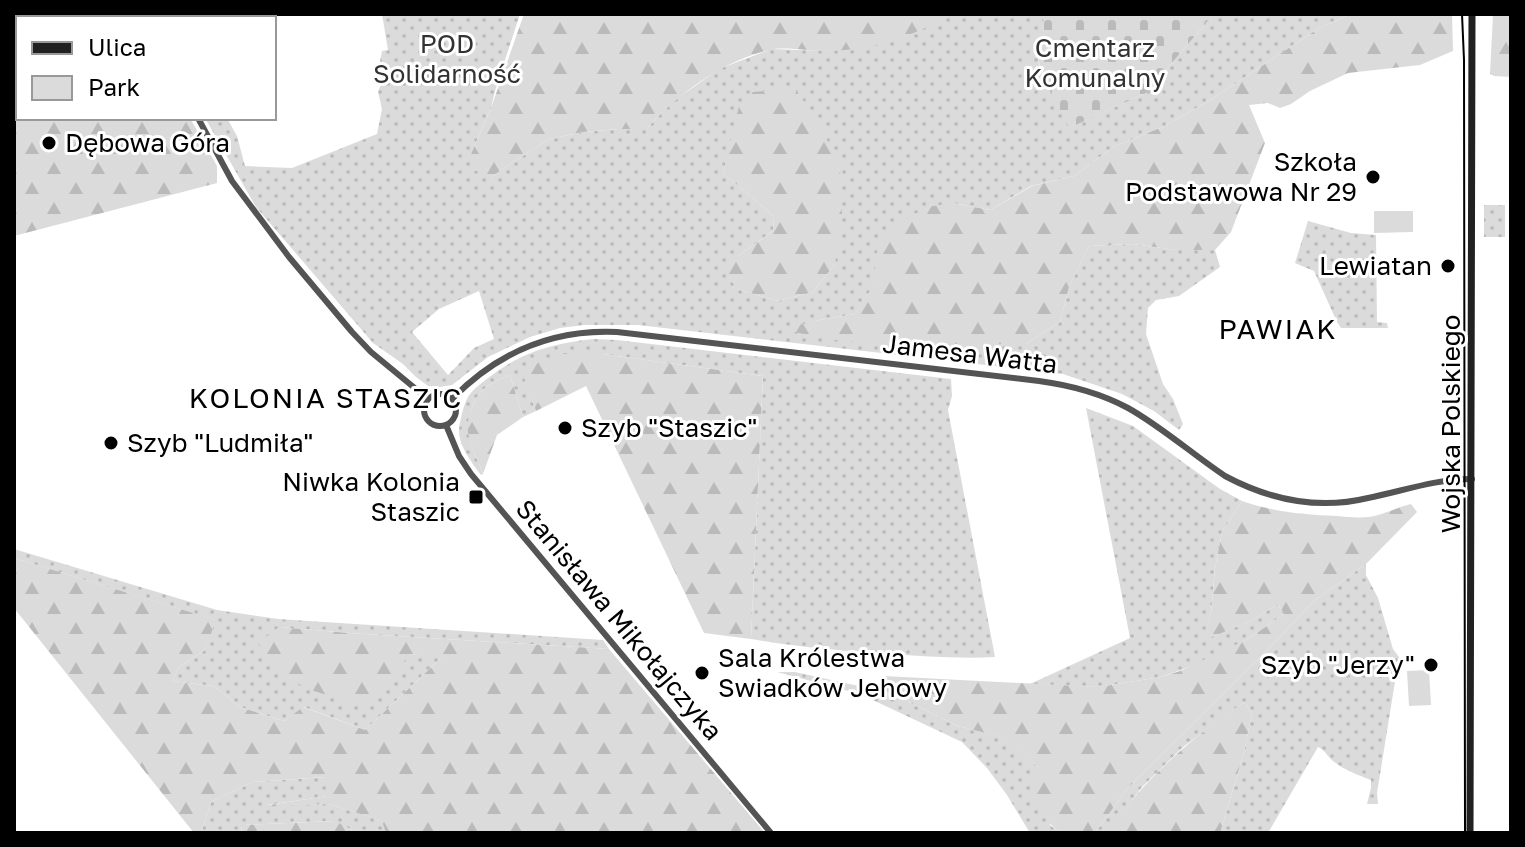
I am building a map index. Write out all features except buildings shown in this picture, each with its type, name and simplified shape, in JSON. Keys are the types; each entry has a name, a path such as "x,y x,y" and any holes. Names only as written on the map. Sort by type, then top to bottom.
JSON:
{"main road":[{"name":"Wojska Polskiego","path":"1470,833 1472,14"}],"street":[{"path":"199,120 232,181 289,257 362,342 428,399"},
{"name":"Jamesa Watta","path":"452,399 488,367 519,349 568,334 617,332 1070,386 1127,407 1212,468 1243,485 1268,495 1304,502 1352,502 1440,481 1472,479"},
{"path":"442,394 452,399 456,410 451,422 436,426 427,421 423,410 428,399 442,394"},
{"name":"Stanisława Mikołajczyka","path":"446,425 459,456 477,482 771,833"}],"green space":[{"path":"14,14 70,14 16,16 16,120 191,120 217,166 217,183 14,236"},
{"name":"POD Solidarność","path":"382,14 520,14 491,108 471,154 491,177 549,139 583,132 646,129 671,103 719,69 771,49 828,51 942,19 943,14 1042,14 1044,26 1039,64 1070,127 1146,93 1214,14 1352,14 1319,28 1212,99 1165,126 1113,147 1074,176 1031,186 990,210 953,203 875,278 874,286 855,314 814,321 883,342 1026,344 1060,322 1069,287 1089,246 1132,244 1177,250 1215,250 1220,267 1179,296 1156,300 1148,308 1146,334 1163,384 1183,424 1179,430 1154,411 1122,394 1063,374 638,325 560,328 530,337 488,357 452,385 428,386 373,343 256,207 206,120 228,120 237,136 245,166 292,168 377,134 382,109 378,92 384,76 378,71 382,51 388,50","holes":["729,151 835,264 813,292 778,301 737,289 738,256 773,231 774,216 723,173","479,291 494,339 474,348 448,375 412,332 439,309"]},
{"path":"524,14 943,14 943,19 900,38 870,46 824,51 775,49 751,56 702,81 646,129 583,132 549,139 491,177 474,170 471,154 491,108"},
{"name":"Cmentarz Komunalny","path":"1042,14 1214,14 1146,93 1069,128 1038,57 1044,25"},
{"path":"1352,14 1452,14 1453,51 1420,65 1348,73 1280,108 1268,103 1249,105 1265,143 1231,232 1215,250 1177,250 1132,244 1089,246 1069,287 1060,322 1026,344 840,341 794,332 791,327 855,314 874,285 876,254 889,229 927,207 953,203 990,210 1032,186 1074,176 1113,147 1165,126 1212,99 1319,28"},
{"path":"1493,14 1511,14 1511,77 1490,74"},
{"path":"794,88 817,119 840,167 842,218 835,264 813,292 778,301 737,289 725,272 738,256 773,231 774,216 723,173 739,106 753,92"},
{"path":"1484,205 1505,205 1505,237 1484,237"},
{"path":"1374,211 1413,211 1413,232 1374,233"},
{"path":"1308,221 1351,233 1376,235 1377,322 1387,323 1388,328 1341,328 1314,271 1295,263"},
{"path":"593,339 951,379 952,396 948,410 995,657 871,653 751,639 763,376 602,354 522,369 536,411 523,417 510,375 485,388 472,407 469,433 481,475 460,437 461,420 470,395 501,369 525,356 550,347"},
{"path":"565,353 602,354 763,376 751,639 704,633 586,386 536,411 521,369"},
{"path":"510,375 523,417 497,435 483,474 469,436 469,416 482,391"},
{"path":"1086,408 1133,426 1220,489 1242,501 1222,532 1211,614 1203,640 1253,620 1278,604 1284,614 1248,639 1200,663 1161,677 1098,687 1030,684 1130,638"},
{"path":"1242,501 1313,515 1369,517 1411,504 1417,512 1366,564 1314,601 1127,789 1095,833 1060,833 1052,825 1033,799 1038,767 1005,738 958,726 882,689 884,676 1098,687 1180,671 1248,639 1284,614 1278,604 1253,620 1202,641 1211,614 1222,532"},
{"path":"14,549 217,610 278,619 603,640 609,649 279,627 410,654 442,657 365,730 304,707 284,721 240,707 214,686 172,681 179,667 205,650 215,620 14,558"},
{"path":"14,558 216,620 205,650 179,667 172,681 214,686 240,707 284,721 303,707 365,730 441,658 410,654 366,708 305,688 280,671 258,643 279,627 609,649 765,833 386,833 382,821 329,804 256,807 327,796 325,777 253,782 211,802 201,833 194,833 14,608"},
{"path":"1366,564 1366,575 1378,598 1393,649 1399,657 1377,793 1378,804 1367,804 1371,780 1342,767 1318,747 1268,833 1220,833 1252,713 1244,702 1183,747 1142,787 1107,833 1095,833 1127,789 1314,601"},
{"path":"1429,670 1431,705 1409,706 1407,671"},
{"path":"777,672 795,672 882,689 958,726 1006,738 1038,767 1050,825 1060,833 1030,833 987,768 962,742 860,694"},
{"path":"1244,702 1252,713 1220,833 1107,833 1136,795 1169,761"},
{"path":"326,777 328,796 267,805 329,804 383,821 386,833 358,833 334,821 242,825 241,833 201,833 211,802 253,782"},
{"path":"335,821 358,833 241,833 242,825"}],"tram line":[{"path":"1462,14 1465,833"}],"place":[{"name":"Dębowa Góra","path":"49,143"},
{"name":"Szkoła Podstawowa Nr 29","path":"1373,177"},
{"name":"Lewiatan","path":"1448,266"},
{"name":"Szyb \"Staszic\"","path":"565,428"},
{"name":"Szyb \"Ludmiła\"","path":"111,443"},
{"name":"Niwka Kolonia Staszic","path":"476,497"},
{"name":"Szyb \"Jerzy\"","path":"1431,665"},
{"name":"Sala Królestwa Swiadków Jehowy","path":"702,673"}],"district":[{"name":"PAWIAK","path":"1278,329"},
{"name":"KOLONIA STASZIC","path":"326,398"}]}
